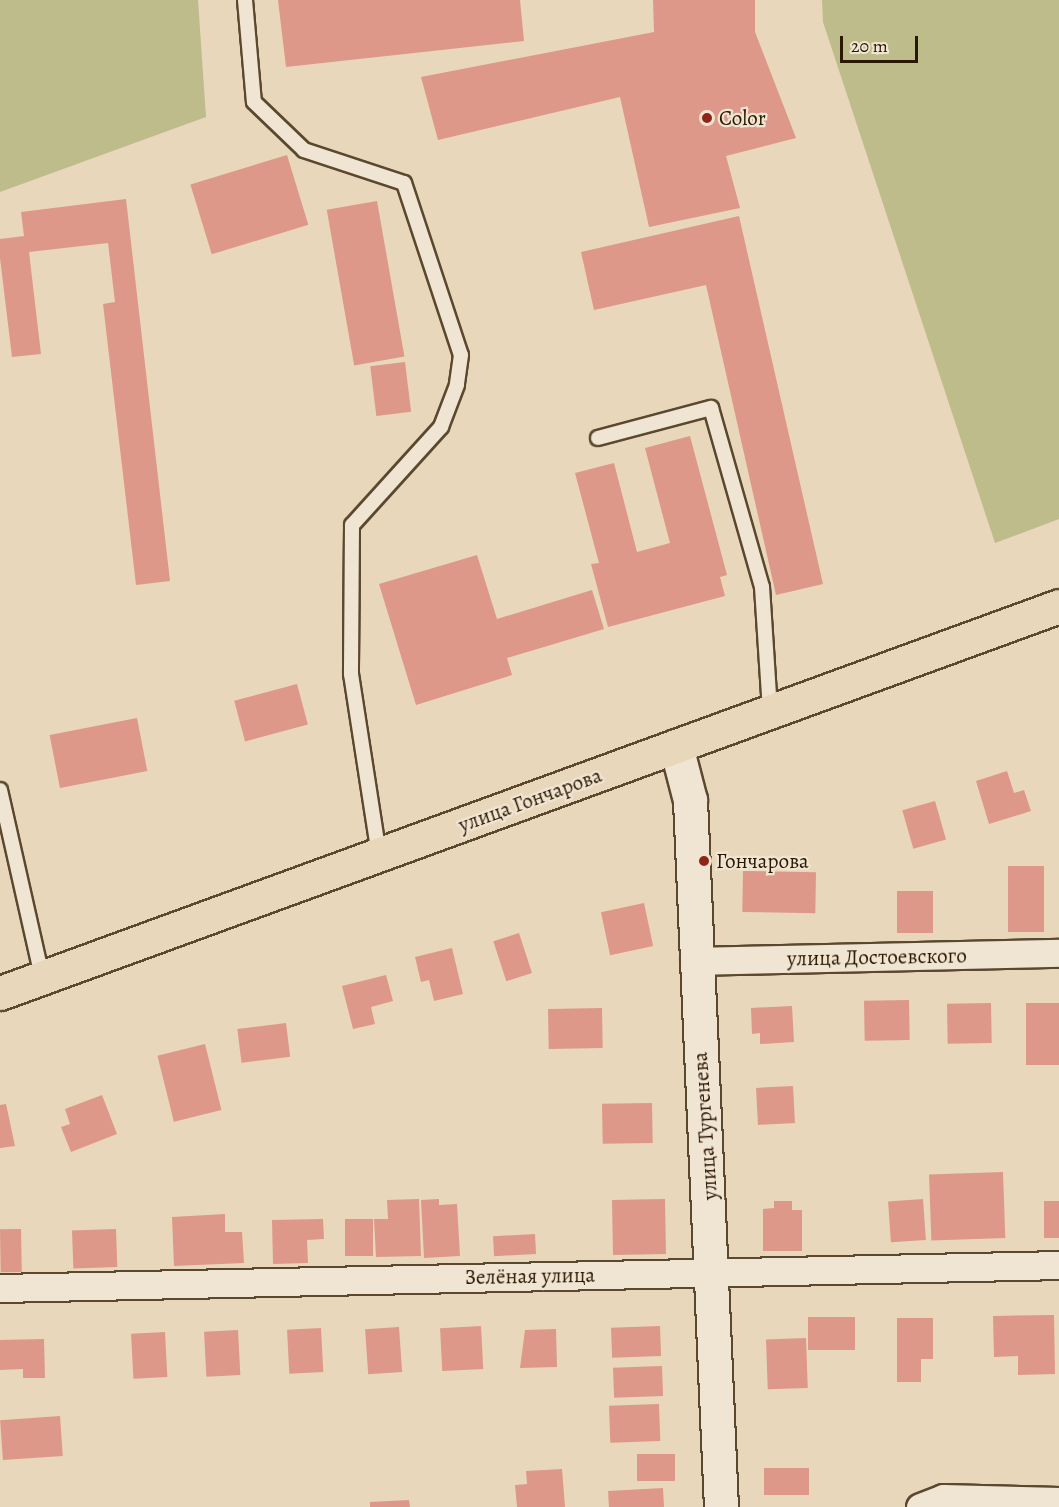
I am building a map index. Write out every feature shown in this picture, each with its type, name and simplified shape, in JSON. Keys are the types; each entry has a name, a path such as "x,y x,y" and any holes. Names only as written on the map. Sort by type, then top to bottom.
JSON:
{"main road":[{"name":"улица Гончарова","path":"0,993 1059,606"}],"street":[{"name":"улица Тургенева","path":"676,746 690,800 694,961 714,1272 722,1507"},
{"name":"улица Достоевского","path":"694,961 1059,953"},
{"name":"Зелёная улица","path":"0,1288 1059,1265"},
{"path":"920,1507 944,1498 1059,1501"}],"lane":[{"path":"245,0 254,102 304,150 404,183 461,355 458,385 441,427 352,525 351,674 379,855"},
{"path":"598,438 711,408 762,587 770,712"},
{"path":"0,790 42,977"}],"shaded area":[{"path":"0,0 198,0 206,117 0,192"},
{"path":"822,0 1059,0 1059,519 995,543 823,22"}],"building":[{"path":"278,0 520,0 524,41 286,67"},
{"name":"Color","path":"653,0 755,0 755,32 796,138 726,156 740,208 649,227 620,97 438,140 421,77 654,32"},
{"path":"287,155 308,225 212,254 190,185"},
{"path":"126,199 170,581 136,585 103,304 115,302 108,243 29,252 41,354 12,357 0,258 0,239 24,236 21,212"},
{"path":"377,201 404,357 354,365 327,210"},
{"path":"739,216 823,584 776,595 706,285 594,310 581,252"},
{"path":"405,362 411,412 376,416 370,366"},
{"path":"690,436 727,575 720,577 725,596 608,627 591,564 599,563 575,473 614,463 637,552 670,543 645,448"},
{"path":"477,555 497,619 592,590 604,629 507,658 512,675 416,705 379,584"},
{"path":"297,684 308,725 245,741 234,701"},
{"path":"137,718 147,771 60,788 50,735"},
{"path":"1007,771 1014,793 1024,790 1031,811 989,824 976,781"},
{"path":"935,801 946,839 913,849 902,810"},
{"path":"1008,866 1044,866 1044,932 1008,932"},
{"path":"743,871 816,872 815,913 742,912"},
{"path":"897,891 933,891 933,933 897,933"},
{"path":"644,903 653,946 610,955 601,912"},
{"path":"519,933 532,973 506,981 493,941"},
{"path":"452,948 463,994 434,1001 429,980 421,982 415,957"},
{"path":"386,975 393,1001 371,1007 375,1024 353,1029 342,986"},
{"path":"909,1000 910,1040 865,1041 864,1001"},
{"path":"991,1003 992,1043 948,1044 947,1004"},
{"path":"1026,1003 1059,1003 1059,1065 1026,1065"},
{"path":"792,1006 794,1042 760,1044 760,1033 752,1034 751,1008"},
{"path":"602,1008 603,1048 549,1049 548,1009"},
{"path":"286,1023 290,1057 242,1063 237,1029"},
{"path":"205,1044 221,1110 174,1122 157,1056"},
{"path":"793,1086 795,1123 758,1125 756,1088"},
{"path":"102,1095 117,1134 71,1152 61,1127 70,1124 65,1109"},
{"path":"652,1103 653,1143 603,1144 602,1104"},
{"path":"6,1104 15,1146 0,1148 0,1105"},
{"path":"1003,1172 1005,1238 931,1241 929,1175"},
{"path":"419,1199 421,1256 376,1257 374,1219 388,1219 387,1200"},
{"path":"439,1199 439,1205 457,1204 460,1256 424,1258 421,1200"},
{"path":"665,1199 666,1254 613,1255 612,1200"},
{"path":"923,1199 926,1240 891,1242 888,1201"},
{"path":"774,1201 792,1201 792,1210 802,1210 802,1251 763,1251 763,1209 774,1208"},
{"path":"1044,1201 1059,1201 1059,1238 1044,1238"},
{"path":"225,1214 225,1232 242,1232 244,1263 174,1266 172,1217"},
{"path":"323,1219 324,1239 307,1240 308,1263 273,1264 272,1220"},
{"path":"345,1219 373,1219 373,1256 345,1256"},
{"path":"0,1229 21,1229 22,1272 1,1272"},
{"path":"116,1229 117,1267 73,1269 72,1231"},
{"path":"535,1234 536,1254 494,1256 493,1236"},
{"path":"1054,1315 1055,1374 1018,1375 1018,1356 994,1357 993,1316"},
{"path":"808,1317 855,1317 855,1350 808,1350"},
{"path":"897,1318 933,1318 933,1359 921,1359 921,1382 897,1382"},
{"path":"481,1326 483,1369 442,1371 440,1328"},
{"path":"660,1326 661,1356 612,1358 611,1328"},
{"path":"399,1327 402,1372 368,1374 365,1329"},
{"path":"321,1328 323,1372 289,1374 287,1330"},
{"path":"556,1329 557,1367 520,1368 525,1330"},
{"path":"238,1330 240,1375 206,1377 204,1332"},
{"path":"165,1332 167,1377 133,1379 131,1334"},
{"path":"806,1338 808,1388 768,1389 766,1339"},
{"path":"44,1339 45,1378 23,1378 23,1369 0,1370 0,1340"},
{"path":"662,1366 663,1396 614,1398 613,1368"},
{"path":"659,1404 660,1441 610,1443 609,1406"},
{"path":"60,1416 63,1456 3,1460 0,1420"},
{"path":"637,1454 675,1454 675,1481 637,1481"},
{"path":"764,1468 809,1468 809,1495 764,1495"},
{"path":"562,1469 565,1507 517,1507 515,1485 527,1484 526,1471"},
{"path":"663,1488 664,1507 609,1507 608,1491"},
{"path":"409,1500 410,1507 370,1507 370,1502"}],"place":[{"name":"Color","path":"707,118"},
{"name":"Гончарова","path":"704,861"}]}
